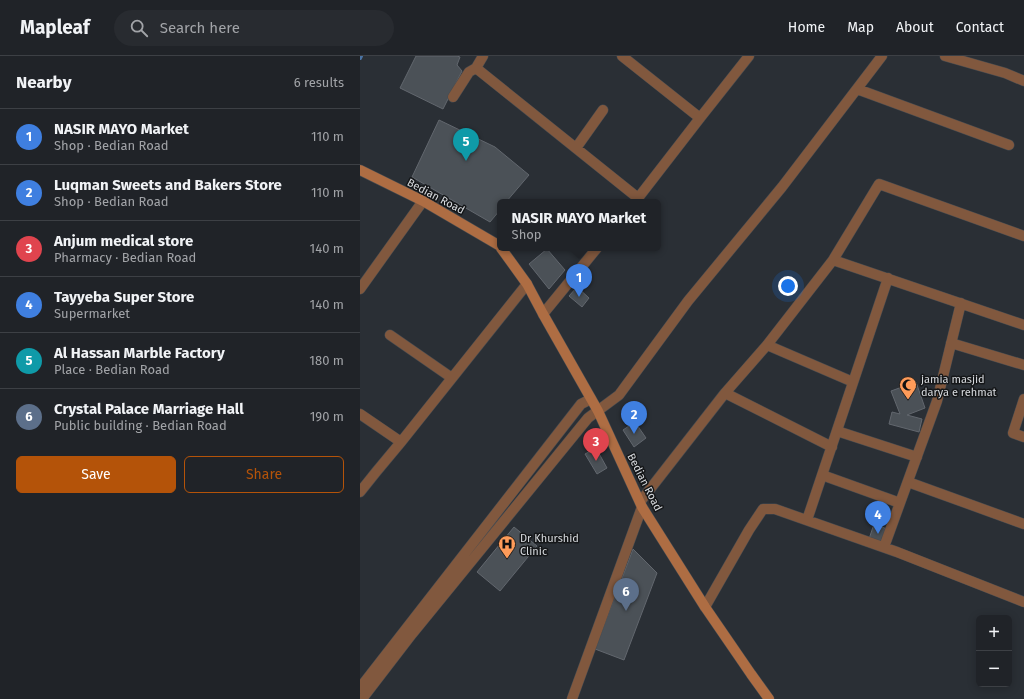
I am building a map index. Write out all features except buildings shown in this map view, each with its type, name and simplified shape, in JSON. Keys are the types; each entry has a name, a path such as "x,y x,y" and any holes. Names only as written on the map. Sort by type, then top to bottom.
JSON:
{"main road":[{"name":"Bedian Road","path":"360,170 423,201 497,245"},
{"name":"Bedian Road","path":"504,251 527,284 598,411 641,504 705,607 769,699"}],"street":[{"path":"453,97 469,72 476,68 483,56"},
{"path":"622,56 700,118"},
{"path":"638,199 748,56"},
{"path":"362,699 412,634 588,418 619,395 688,301 782,186 882,56"},
{"path":"945,56 1004,73 1024,81"},
{"path":"476,68 576,148 636,199"},
{"path":"857,89 1009,145"},
{"path":"576,148 603,110"},
{"path":"572,699 641,504 725,392 767,345 833,260 879,184 1024,236"},
{"path":"360,289 423,201"},
{"path":"543,314 595,251"},
{"path":"833,260 1024,325"},
{"path":"807,520 888,278"},
{"path":"360,492 527,284"},
{"path":"884,547 937,401 961,303"},
{"path":"390,335 452,378"},
{"path":"951,343 1024,365"},
{"path":"767,345 853,382"},
{"path":"725,392 832,447"},
{"path":"360,688 582,404 591,399"},
{"path":"1024,399 1014,433 1024,437"},
{"path":"360,414 401,442"},
{"path":"837,431 917,457"},
{"path":"534,465 544,472"},
{"path":"822,474 900,503"},
{"path":"908,482 1024,524"},
{"path":"705,607 749,530 763,510 775,509 884,547 1024,602"}],"place":[{"name":"Al Hassan Marble Factory","path":"466,161"},
{"name":"NASIR MAYO Market","path":"579,297"},
{"name":"jamia masjid darya e rehmat","path":"908,400"},
{"name":"Luqman Sweets and Bakers Store","path":"634,434"},
{"name":"Anjum medical store","path":"596,461"},
{"name":"Tayyeba Super Store","path":"878,534"},
{"name":"Dr Khurshid Clinic","path":"507,559"},
{"name":"Crystal Palace Marriage Hall","path":"626,611"}]}
